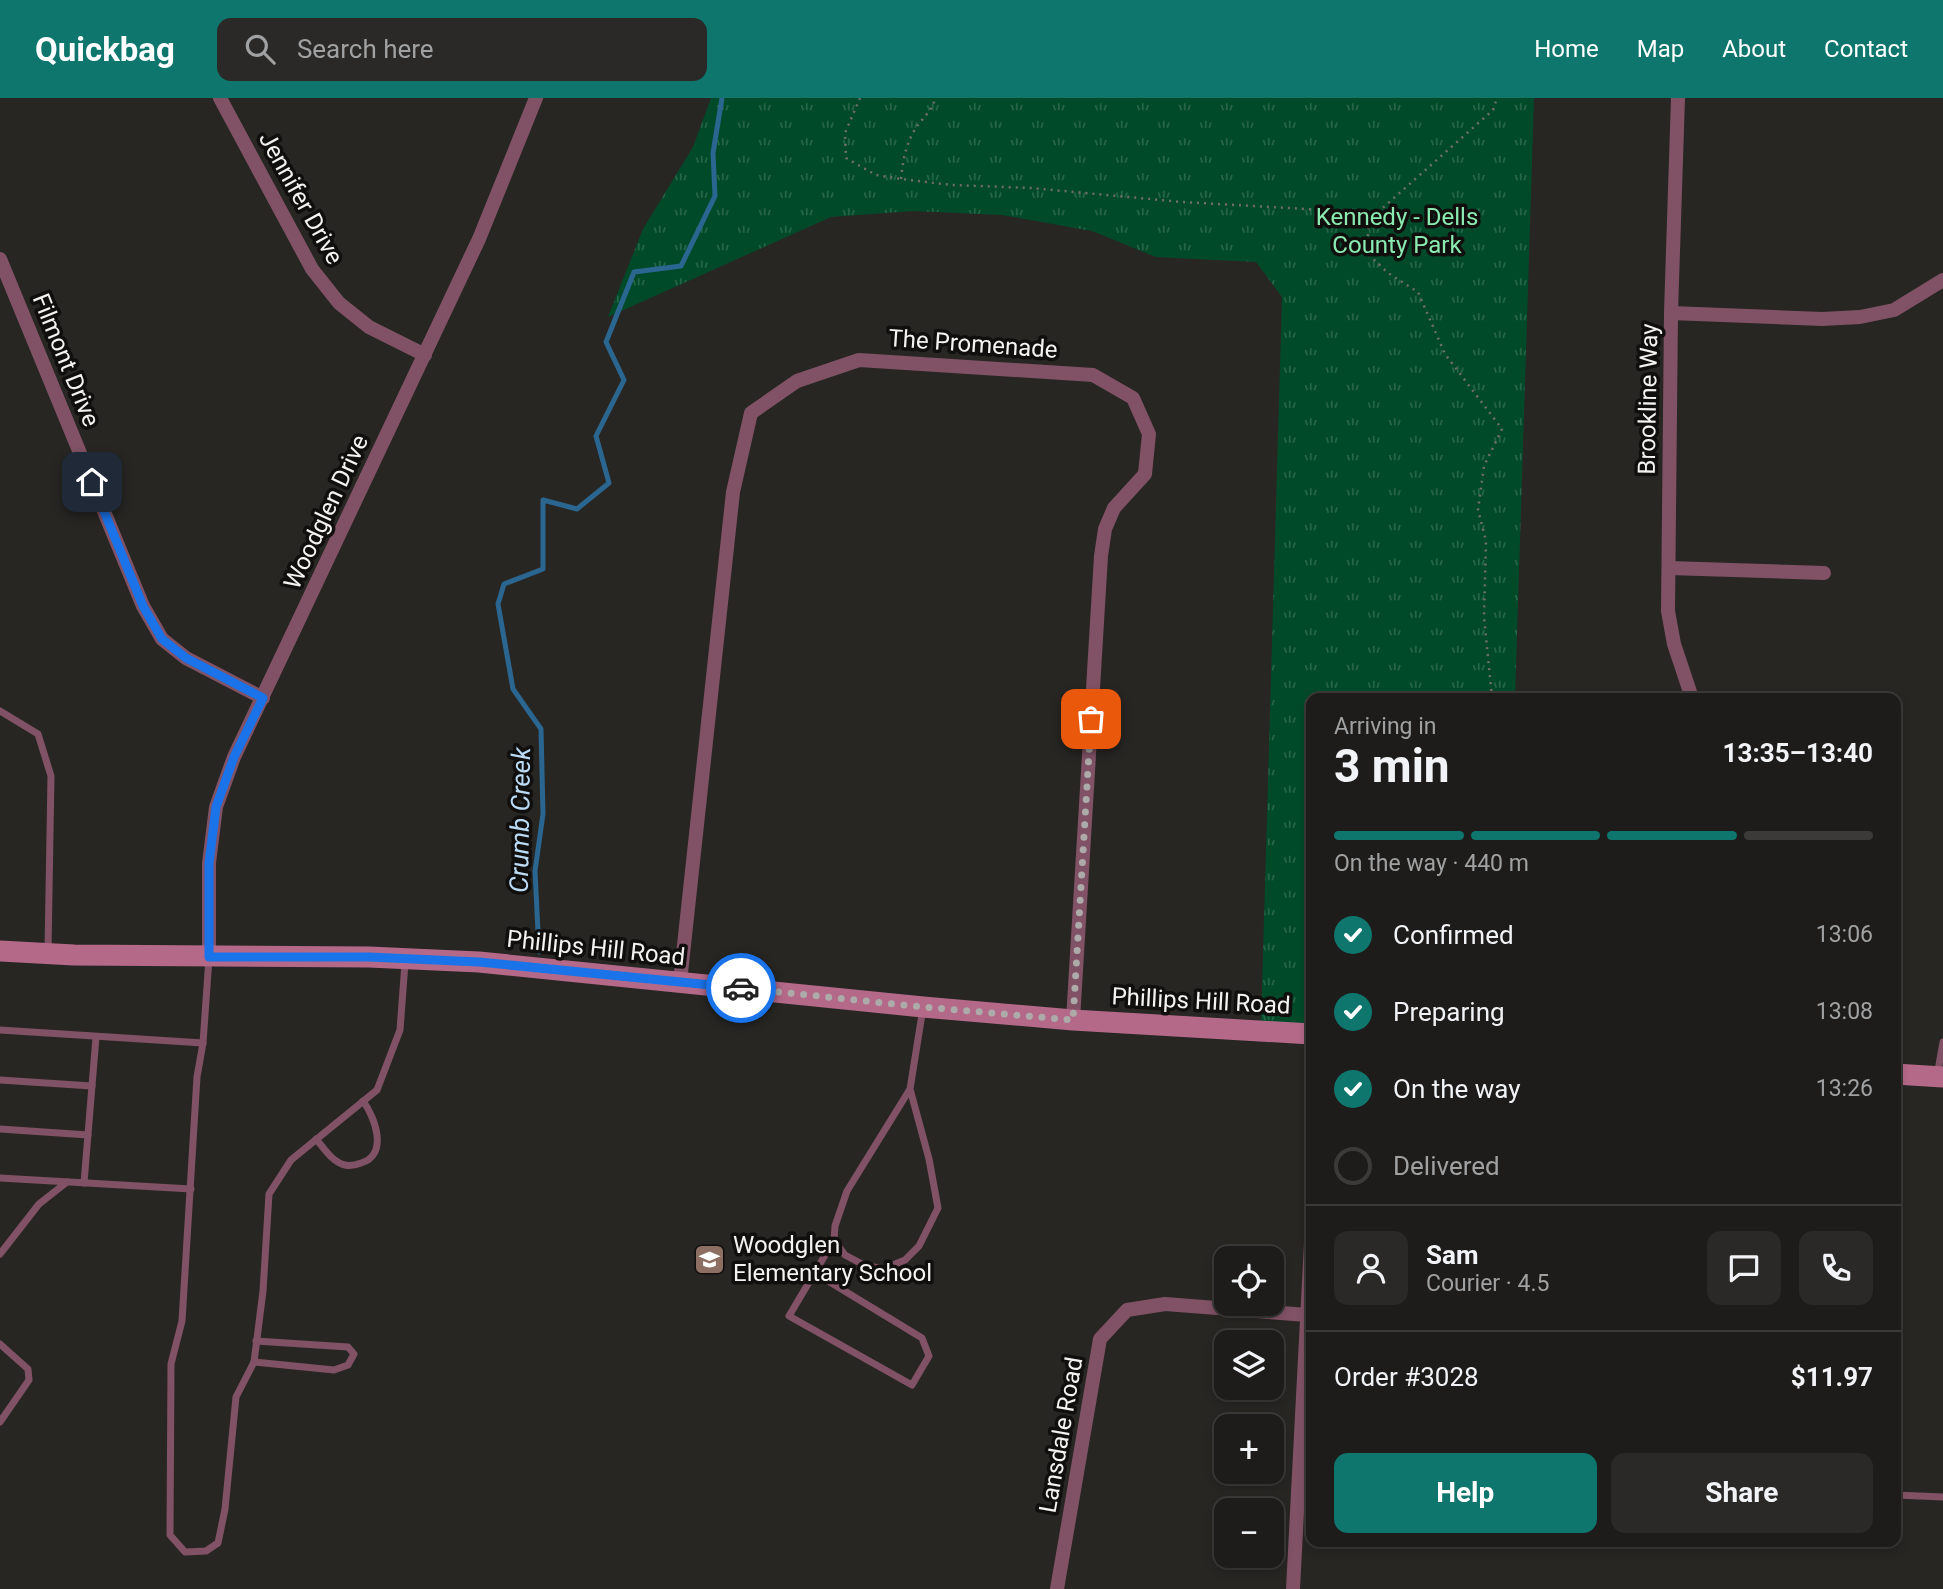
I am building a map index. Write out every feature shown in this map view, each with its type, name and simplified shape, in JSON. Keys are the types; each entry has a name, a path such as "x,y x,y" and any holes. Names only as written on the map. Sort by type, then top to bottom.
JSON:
{"street":[{"name":"Jennifer Drive","path":"220,98 312,269 339,303 369,327 425,355"},
{"name":"Woodglen Drive","path":"209,957 209,863 216,807 234,757 479,239 536,98"},
{"name":"Brookline Way","path":"1678,98 1671,313 1668,611 1674,644 1689,693"},
{"name":"Filmont Drive","path":"0,259 143,606 162,639 186,658 263,698"},
{"path":"1671,313 1822,319 1860,317 1894,310 1943,280"},
{"name":"The Promenade","path":"680,982 733,492 751,413 797,381 859,360 1093,375 1133,398 1149,434 1145,474 1114,508 1105,529 1101,556 1073,1020"},
{"path":"1669,568 1824,573"},
{"name":"Phillips Hill Road","path":"0,951 479,962 923,1007 1073,1020 1306,1034"},
{"path":"1901,1074 1940,1077"},
{"name":"Lansdale Road","path":"1057,1589 1100,1339 1127,1310 1165,1304 1306,1315"},
{"path":"1293,1589 1306,1335"}],"lane":[{"path":"0,711 38,734 51,776 48,954"},
{"path":"209,957 182,1321 172,1364 170,1535 185,1552 206,1551 218,1542 225,1510 236,1397 254,1362 269,1194 291,1160 377,1090 400,1030 405,959"},
{"path":"815,1273 922,1338 929,1356 912,1385 789,1316 834,1240 835,1226 847,1191 910,1089 923,1007"},
{"path":"0,1030 202,1043"},
{"path":"84,1183 96,1037"},
{"path":"1940,1077 1943,1042"},
{"path":"0,1080 92,1086"},
{"path":"834,1240 845,1255 864,1265 883,1269 905,1260 919,1245 931,1223 938,1208 929,1159 910,1089"},
{"path":"316,1139 343,1165 369,1161 373,1156 377,1127 363,1101"},
{"path":"0,1129 88,1135"},
{"path":"0,1178 191,1189"},
{"path":"0,1254 39,1204 67,1182"},
{"path":"254,1362 334,1370 348,1365 354,1354 348,1347 256,1341"},
{"path":"0,1344 29,1369 29,1380 0,1422"},
{"path":"1901,1495 1943,1497"}],"path":[{"path":"860,98 845,133 846,158 876,175 952,185 1031,188 1182,202 1306,209 1344,213 1368,221"},
{"path":"901,180 903,154 915,130 934,104 935,98"},
{"path":"1492,693 1484,617 1486,541 1478,510 1484,467 1502,429 1445,354 1418,292 1388,273 1368,254 1368,221 1493,110 1497,98"}],"green space":[{"name":"Kennedy - Dells County Park","path":"711,98 1534,98 1515,693 1306,693 1306,1026 1261,1023 1282,297 1256,262 1156,257 1092,231 1002,215 913,211 831,217 608,317 643,229 693,147"}],"waterway":[{"name":"Crumb Creek","path":"539,952 535,871 543,814 541,729 513,689 498,604 504,584 543,569 543,500 577,509 609,483 596,436 624,380 606,342 634,272 681,266 715,196 713,153 722,98"}],"way so far":[{"path":"741,988 1073,1020 1091,719"}],"place":[{"name":"Woodglen Elementary School","path":"710,1259"}],"route":[{"path":"92,482 143,606 162,639 186,658 263,698 234,757 216,807 209,863 209,957 369,957 479,962 741,988"}]}
